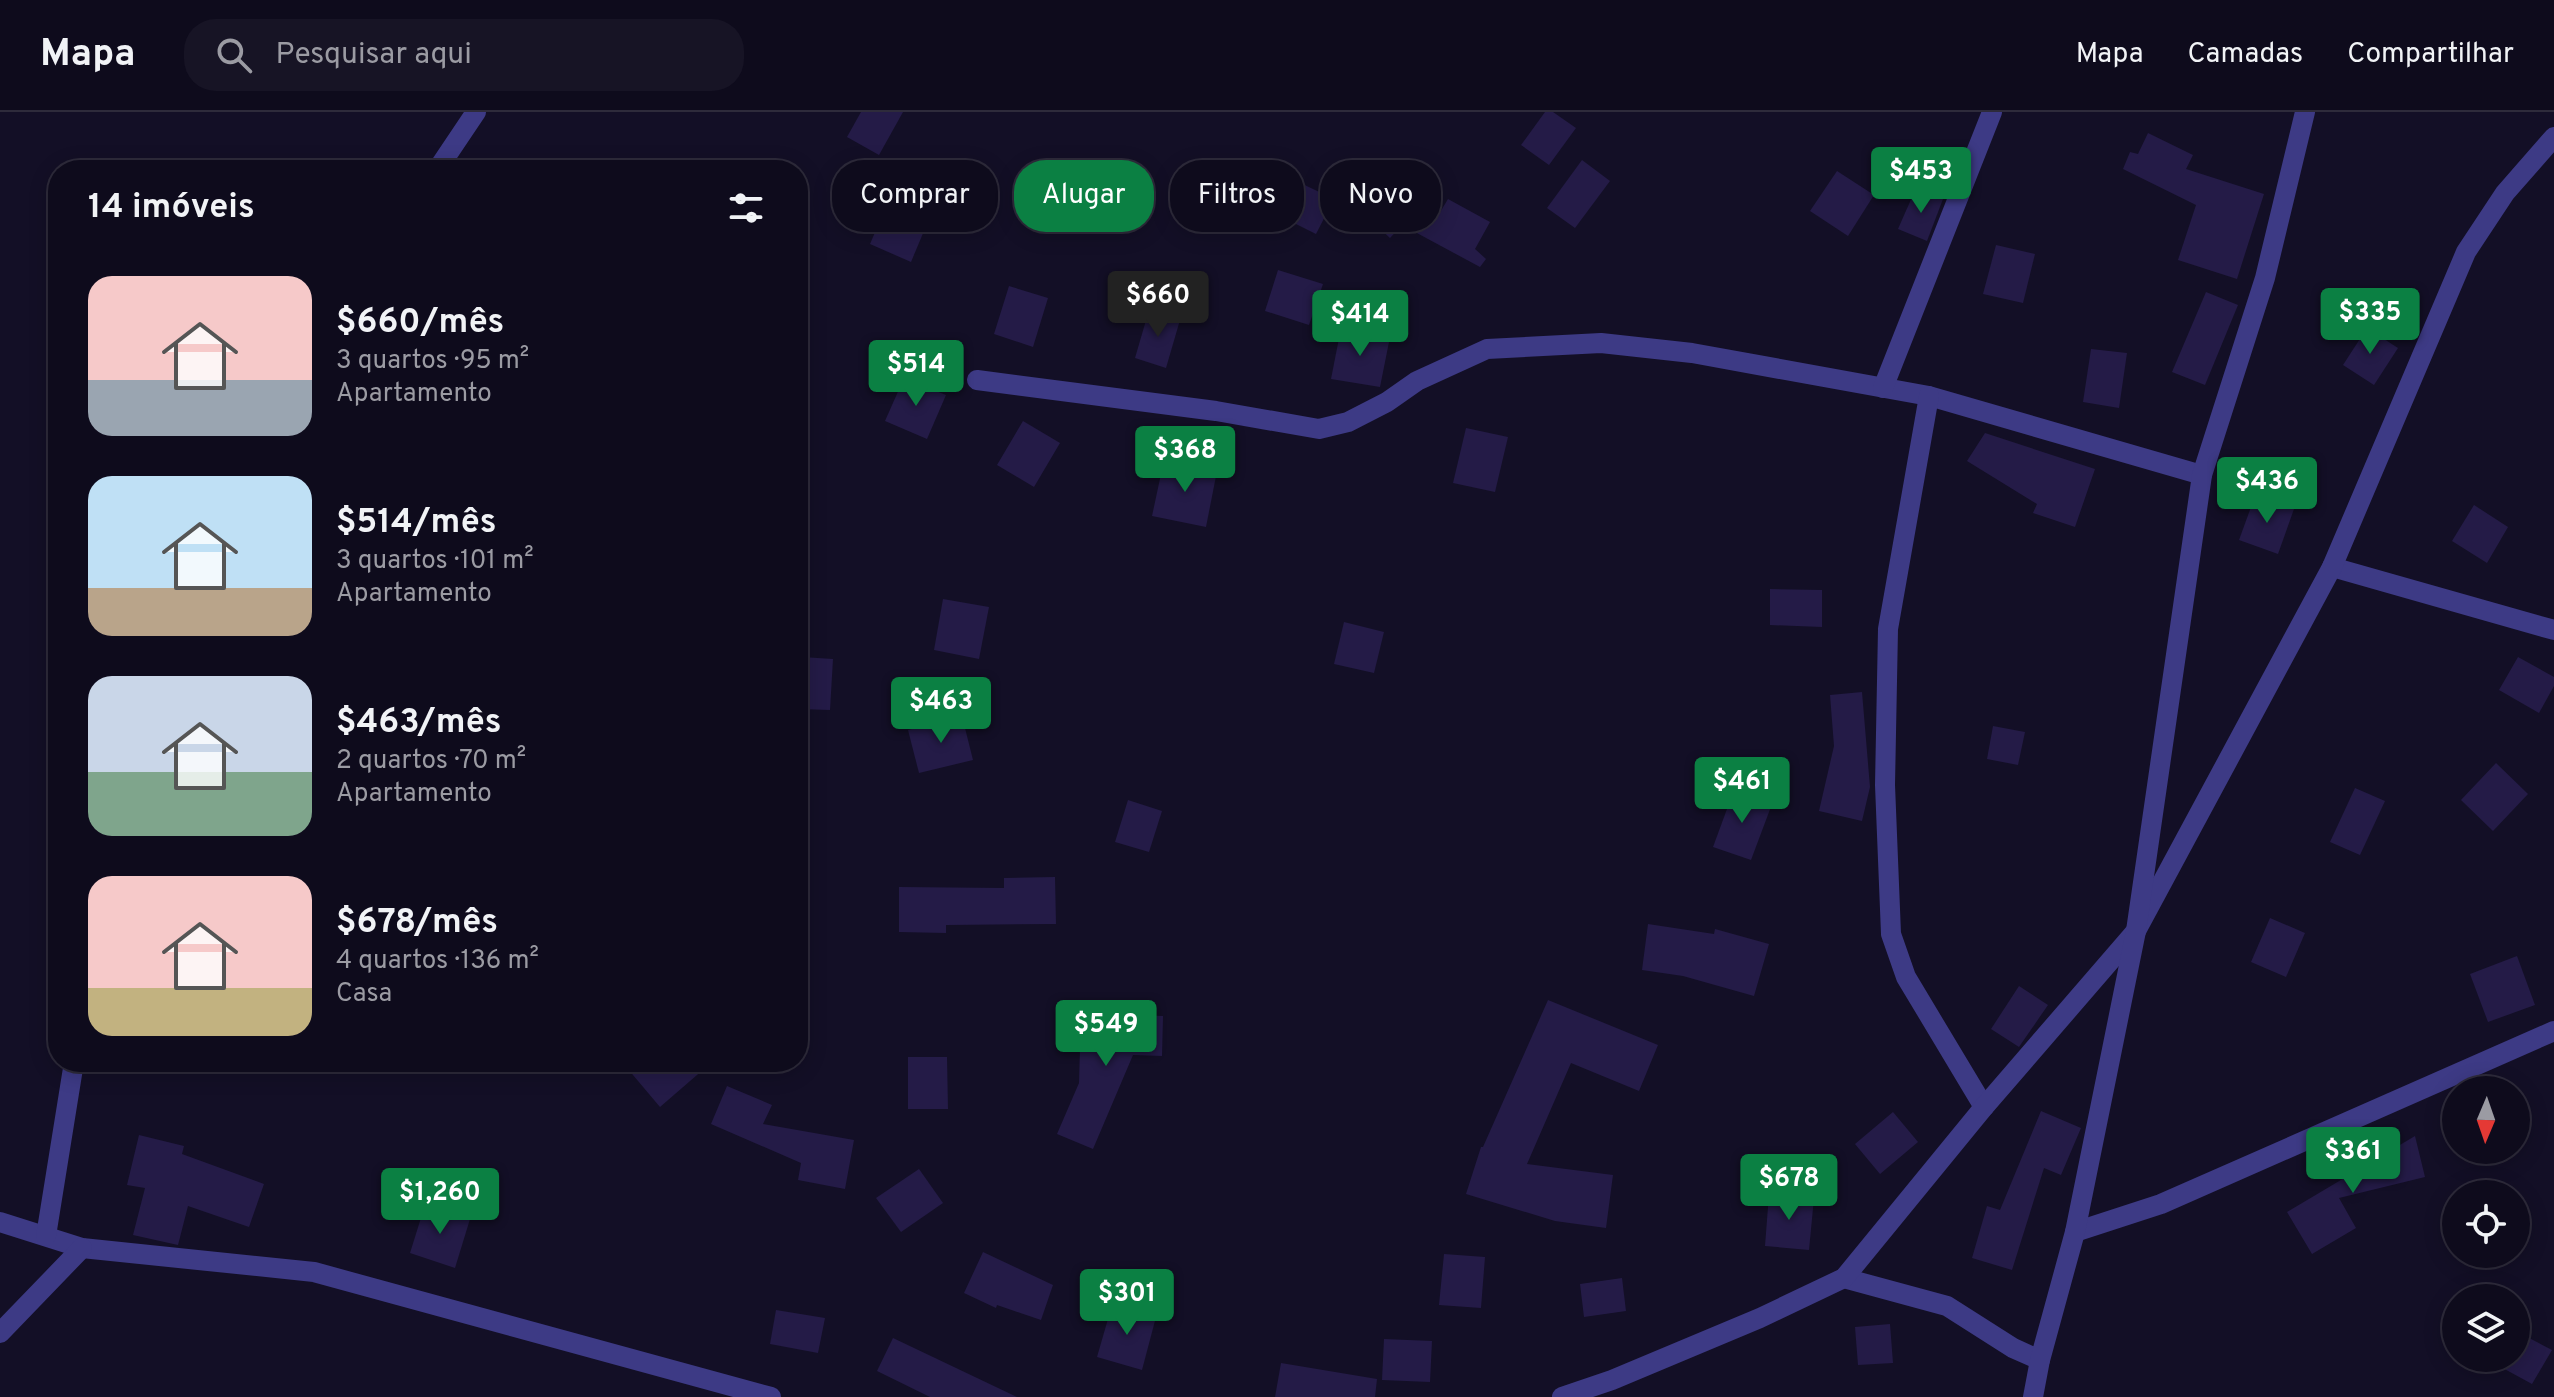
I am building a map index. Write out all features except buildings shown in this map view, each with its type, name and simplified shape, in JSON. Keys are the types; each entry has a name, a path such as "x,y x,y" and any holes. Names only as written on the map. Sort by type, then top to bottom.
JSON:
{"street":[{"path":"444,160 476,112"},
{"path":"1883,388 1992,112"},
{"path":"2033,1397 2075,1232 2136,931 2202,475 2265,278 2305,112"},
{"path":"1562,1397 1612,1380 1719,1335 1844,1278 1984,1107 2136,931 2332,567 2466,252 2505,193 2554,137"},
{"path":"977,380 1216,411 1319,429 1348,422 1387,402 1417,381 1487,349 1601,343 1692,353 1929,396 2202,475"},
{"path":"1929,396 1888,629 1885,785 1891,934 1906,977 1984,1107"},
{"path":"2332,567 2554,630"},
{"path":"2075,1232 2161,1204 2554,1031"},
{"path":"46,1236 72,1072"},
{"path":"0,1222 82,1248 314,1272 771,1397"},
{"path":"0,1333 82,1248"},
{"path":"1844,1278 1947,1306 2013,1348 2040,1360"}]}
